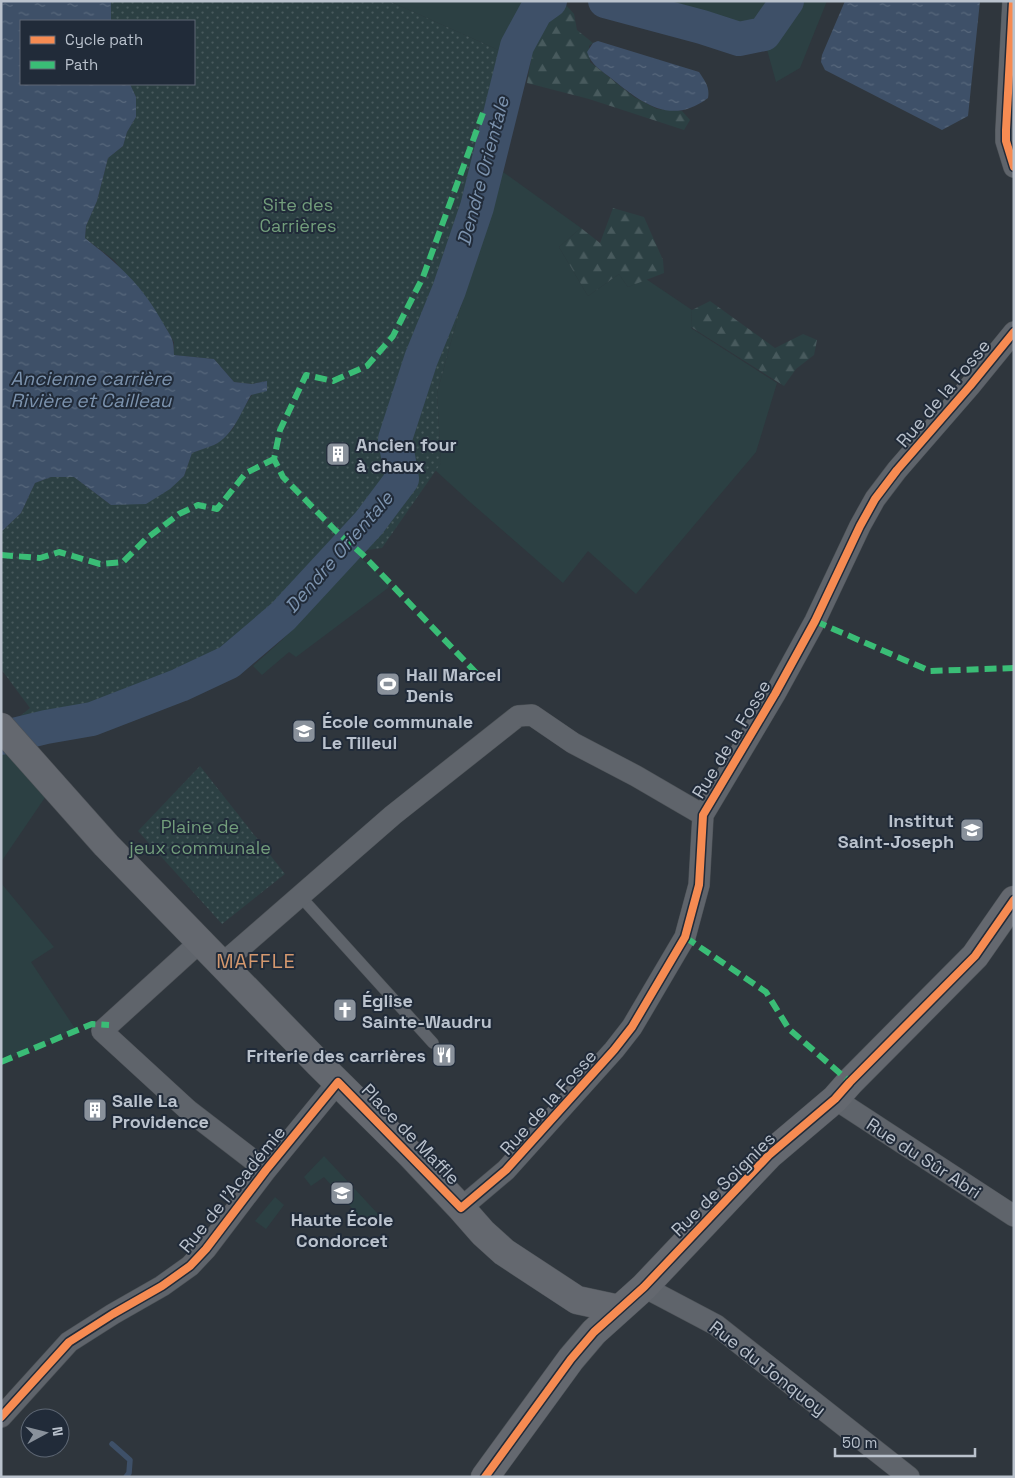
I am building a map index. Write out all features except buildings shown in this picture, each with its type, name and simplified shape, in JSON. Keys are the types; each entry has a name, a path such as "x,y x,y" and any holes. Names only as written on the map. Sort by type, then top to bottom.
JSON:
{"street":[{"path":"1014,1 1006,141 1014,167"},
{"name":"Rue de la Fosse","path":"461,1208 506,1170 595,1072 632,1027 685,937 699,885 703,815 775,694 814,622 847,551 875,499 897,470 1014,332"},
{"path":"222,964 393,815 518,716 532,715 573,743 636,776 703,815"},
{"name":"Place de Maffle","path":"1,727 116,855 461,1208 483,1233 504,1252 577,1300"},
{"name":"Rue de Soignies","path":"485,1477 571,1359 594,1332 644,1287 769,1155 835,1099 975,956 1014,900"},
{"path":"201,941 102,1031 188,1110 266,1170"},
{"name":"Rue de l'Académie","path":"1,1417 69,1342 162,1286 190,1266 206,1249 266,1170 338,1082"},
{"name":"Rue du Sûr Abri","path":"835,1099 1014,1216"},
{"name":"Rue du Jonquoy","path":"644,1287 716,1325 909,1477"},
{"path":"577,1300 619,1309"},
{"path":"577,1300 594,1332"}],"lane":[{"path":"300,896 434,1043"}],"green space":[{"name":"Site des Carrières","path":"111,1 389,1 514,57 477,207 450,290 460,309 437,393 441,463 382,548 340,554 283,616 229,662 180,685 92,719 28,731 14,721 30,708 1,669 1,532 21,513 35,483 51,477 74,477 111,505 184,476 192,453 216,444 233,429 252,395 267,381 252,384 234,382 214,359 174,355 174,342 166,328 114,260 85,238 86,226 97,201 108,158 123,146 127,132 136,117 136,97 130,85 195,85 195,20 111,20"},
{"path":"389,1 550,1 536,11 517,45 514,57"},
{"path":"605,1 827,1 800,68 776,82 763,35 739,39"},
{"path":"566,5 574,14 577,30 593,43 589,46 590,62 634,97 657,109 682,111 690,120 684,130 589,99 527,83 534,42 545,12"},
{"path":"503,172 581,228 559,247 588,296 619,274 628,287 646,279 692,310 691,328 777,383 756,452 636,594 588,551 563,583 435,470 441,463 437,393 460,309"},
{"path":"613,208 644,217 663,260 664,273 628,287 619,274 588,296 559,247 581,228 600,243"},
{"path":"710,301 775,348 803,334 817,340 814,355 796,369 784,386 691,327 692,310"},
{"path":"359,556 390,585 388,588 296,657 289,652 262,675 253,666 282,640"},
{"path":"1,746 46,796 1,862"},
{"name":"Plaine de jeux communale","path":"200,766 285,874 222,924 138,831"},
{"path":"1,883 54,947 31,962 76,1030 1,1062"},
{"path":"324,1156 379,1215 368,1226 324,1177 311,1186 304,1177"},
{"path":"275,1197 284,1205 266,1229 255,1221"}],"water":[{"name":"Ancienne carrière Rivière et Cailleau","path":"1,1 111,1 111,20 20,20 20,85 130,85 136,97 136,117 127,132 123,146 108,158 97,201 86,226 85,238 129,276 147,297 172,338 174,355 214,359 234,382 252,384 267,381 267,391 251,395 236,423 226,436 214,445 192,453 184,476 170,489 146,504 111,505 74,477 51,477 35,483 21,513 1,532"},
{"path":"845,1 980,1 968,116 942,130 825,70 821,62 822,55"},
{"path":"598,41 699,72 708,87 708,98 682,110 669,111 646,103 623,88 591,61 587,52 593,43"}],"waterway":[{"name":"Dendre Orientale","path":"1,738 46,727 92,719 180,685 229,662 283,616 369,523 402,479 395,439 421,359 449,290 477,207 517,46 536,11 550,1"},
{"name":"Dendre Orientale","path":"605,1 739,39 764,34 787,1"},
{"path":"112,1444 130,1460 129,1473 126,1477"}],"marked path":[{"path":"483,113 423,277 393,336 367,366 333,381 306,375 280,430 274,459 283,477 335,530 363,555 484,681"},
{"path":"1,555 40,558 59,552 100,564 123,562 146,539 179,514 198,505 217,509 246,473 274,459"},
{"path":"815,621 930,671 1014,668"},
{"path":"685,937 766,992 789,1029 850,1082"},
{"path":"1,1062 92,1024 109,1025"}],"cycle path":[{"path":"1013,1 1006,141 1014,167"},
{"path":"1,1417 69,1342 162,1286 190,1266 206,1249 266,1170 338,1082 461,1208 506,1170 614,1050 632,1027 685,937 699,885 703,815 775,694 815,621 860,526 875,499 897,470 1014,332"},
{"path":"485,1477 571,1359 594,1332 644,1287 769,1155 835,1099 975,956 1014,900"}],"place":[{"name":"Ancien four à chaux","path":"338,454"},
{"name":"Hall Marcel Denis","path":"388,684"},
{"name":"École communale Le Tilleul","path":"304,731"},
{"name":"Institut Saint-Joseph","path":"972,830"},
{"name":"Église Sainte-Waudru","path":"345,1010"},
{"name":"Friterie des carrières","path":"444,1055"},
{"name":"Salle La Providence","path":"95,1110"},
{"name":"Haute École Condorcet","path":"342,1193"}],"district":[{"name":"MAFFLE","path":"256,961"}]}
